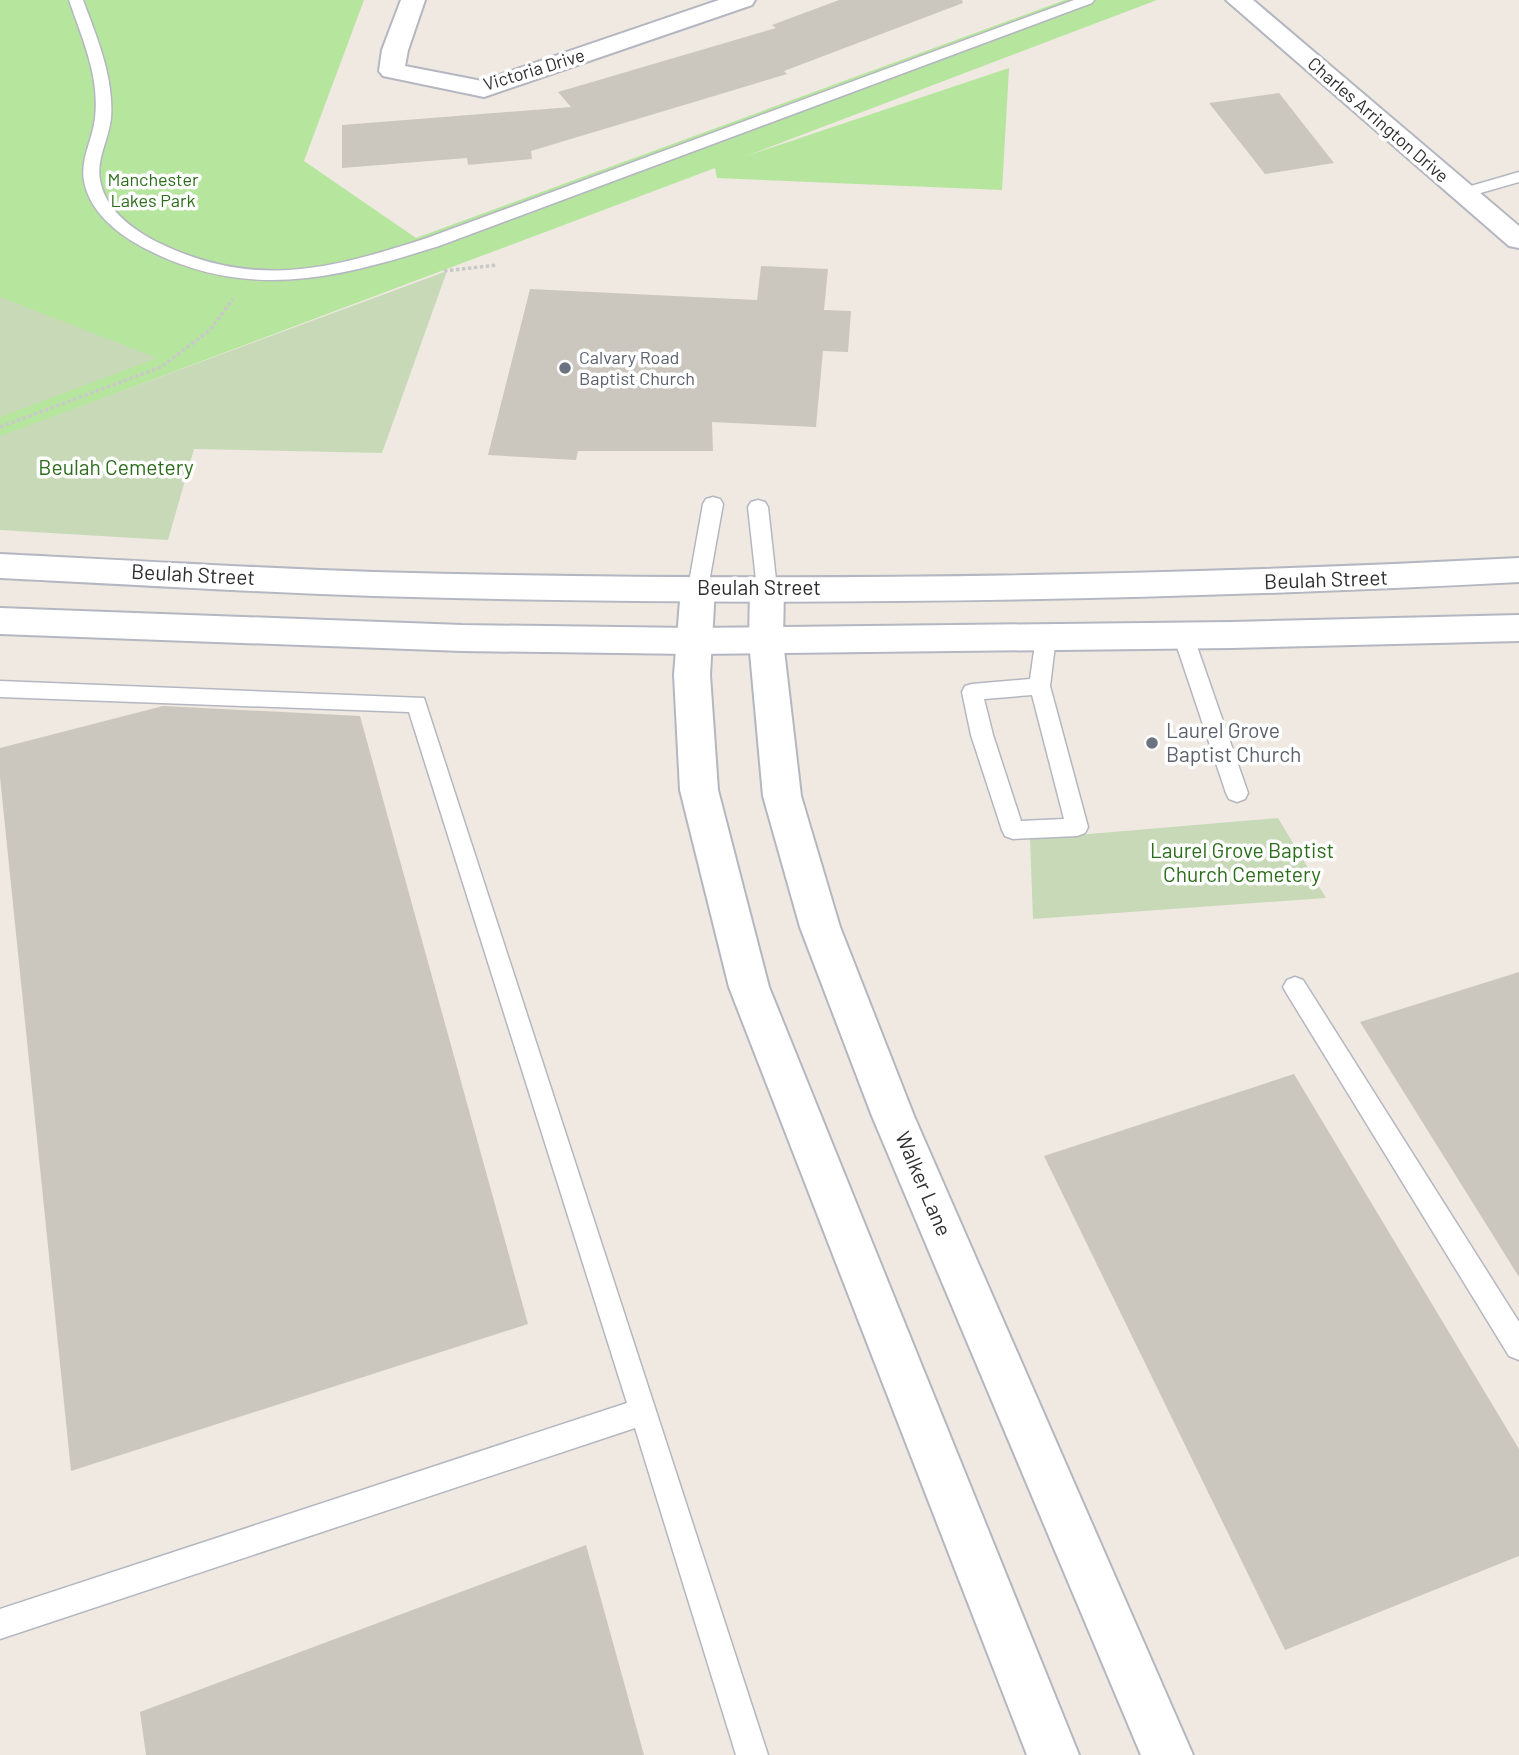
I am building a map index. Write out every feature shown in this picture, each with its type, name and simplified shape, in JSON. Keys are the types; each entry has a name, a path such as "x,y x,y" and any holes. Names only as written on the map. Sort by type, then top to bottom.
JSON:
{"street":[{"name":"Victoria Drive","path":"413,0 395,50 392,71 484,89 743,0"},
{"name":"Charles Arrington Drive","path":"1238,0 1519,240"},
{"name":"Beulah Street","path":"0,566 416,585 767,589 1345,581 1519,570"},
{"path":"698,588 692,640 699,790 749,987 1053,1755"},
{"name":"Walker Lane","path":"767,589 766,641 782,796 820,927 894,1116 1167,1755"},
{"path":"0,621 462,638 766,641 1519,628"}],"lane":[{"path":"76,0 98,62 104,89 103,121 96,143 91,178 103,209 129,232 166,255 207,268 249,276 308,277 370,263 433,243 1087,0"},
{"path":"1463,192 1519,177"},
{"path":"698,588 713,504"},
{"path":"758,507 767,589"},
{"path":"1183,635 1237,793"},
{"path":"1040,686 972,692 982,735 1013,830 1077,827 1040,686 1046,637"},
{"path":"0,689 417,704 752,1755"},
{"path":"1295,987 1519,1347"},
{"path":"0,1624 644,1411"}],"path":[{"path":"0,427 161,367 210,330 249,276"}],"green space":[{"name":"Manchester Lakes Park","path":"0,0 364,0 304,161 416,238 1065,0 1157,0 746,156 1009,68 1002,190 717,178 715,168 0,437"},
{"name":"Beulah Cemetery","path":"447,271 382,453 194,449 168,540 0,530 0,436"},
{"path":"0,297 157,358 0,417"},
{"name":"Laurel Grove Baptist Church Cemetery","path":"1278,818 1326,898 1033,919 1030,839"}],"building":[{"path":"839,0 962,0 963,3 784,71 787,74 531,151 532,159 468,165 467,158 342,168 342,125 571,107 558,92 776,28 772,25"},
{"path":"1279,93 1334,163 1265,174 1209,103"},
{"path":"761,266 828,269 824,310 851,311 848,352 823,351 816,427 712,422 713,451 578,451 576,460 488,455 530,289 757,300"},
{"path":"163,706 360,716 528,1324 71,1471 0,777 0,748"},
{"path":"1519,972 1519,1277 1360,1022"},
{"path":"1294,1074 1519,1449 1519,1556 1285,1650 1044,1156"},
{"path":"586,1545 644,1755 146,1755 140,1712"}],"place":[{"name":"Calvary Road Baptist Church","path":"565,368"},
{"name":"Laurel Grove Baptist Church","path":"1152,743"}]}
